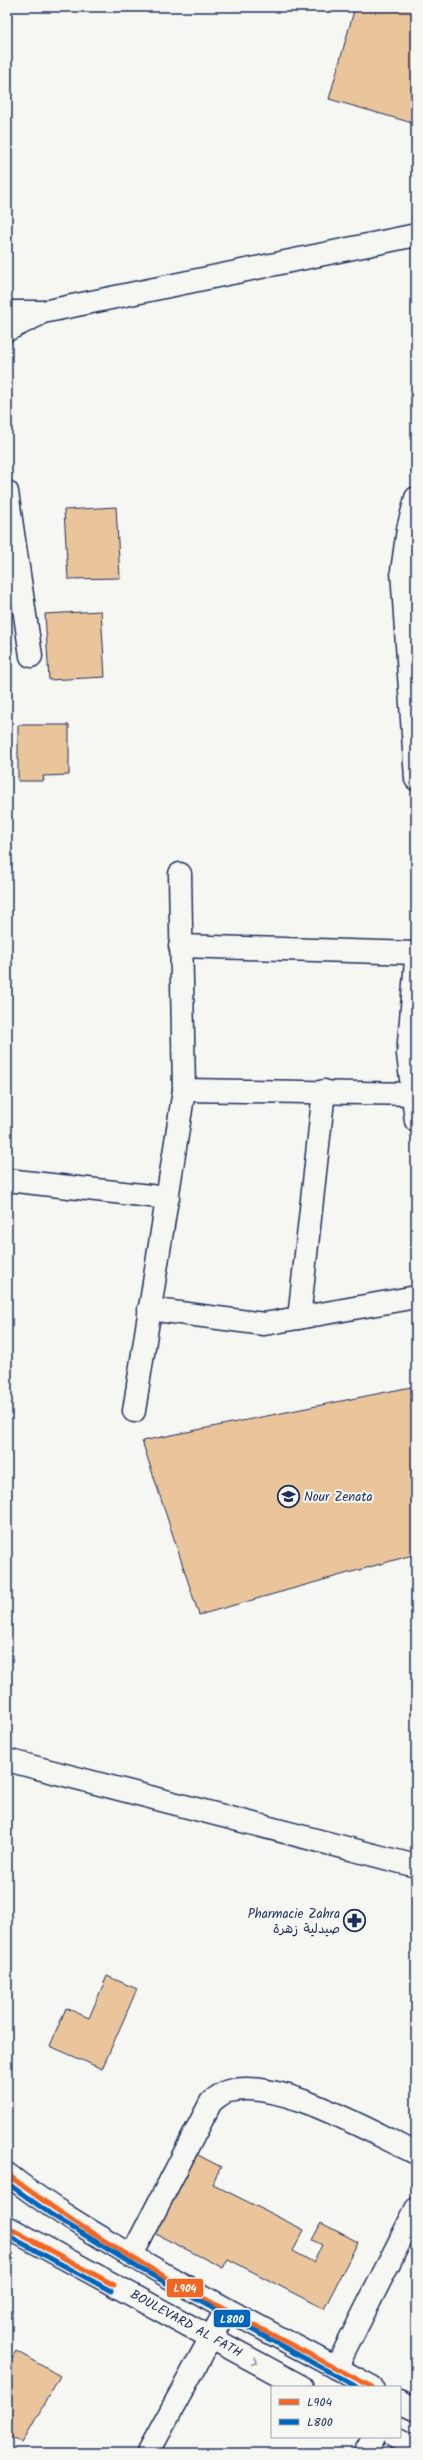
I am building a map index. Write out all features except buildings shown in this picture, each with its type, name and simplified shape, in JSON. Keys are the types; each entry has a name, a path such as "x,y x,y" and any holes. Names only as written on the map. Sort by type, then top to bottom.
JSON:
{"main road":[{"path":"7,312 43,312 416,235"},
{"path":"7,330 43,312"},
{"path":"7,492 31,656"},
{"path":"416,498 408,529 402,571 416,779"},
{"path":"134,1411 184,1090 180,946 180,874"},
{"path":"180,946 416,953"},
{"path":"416,961 408,1054 414,1094 416,1121"},
{"path":"184,1090 324,1091 414,1094"},
{"path":"299,1318 324,1091"},
{"path":"7,1180 168,1198"},
{"path":"149,1309 264,1324 416,1296"},
{"path":"7,1760 416,1866"},
{"path":"132,2255 211,2102 228,2091 257,2089 308,2103 416,2153"},
{"path":"7,2174 49,2206 226,2310 370,2386"},
{"path":"336,2368 416,2209"},
{"name":"BOULEVARD AL FATH","path":"7,2227 300,2386"},
{"path":"148,2453 226,2310"},
{"path":"401,2402 416,2410"},
{"path":"365,2453 373,2438"},
{"path":"397,2438 416,2448"}],"transit line":[{"name":"L904","path":"7,2174 50,2205 139,2262 370,2386"},
{"name":"L800","path":"7,2183 52,2215 137,2267 355,2386"},
{"name":"L904","path":"7,2227 114,2285"},
{"name":"L800","path":"7,2235 111,2291"}],"place":[{"name":"Nour Zenata","path":"288,1497"},
{"name":"Pharmacie Zahra صيدلية زهرة","path":"355,1921"}]}
